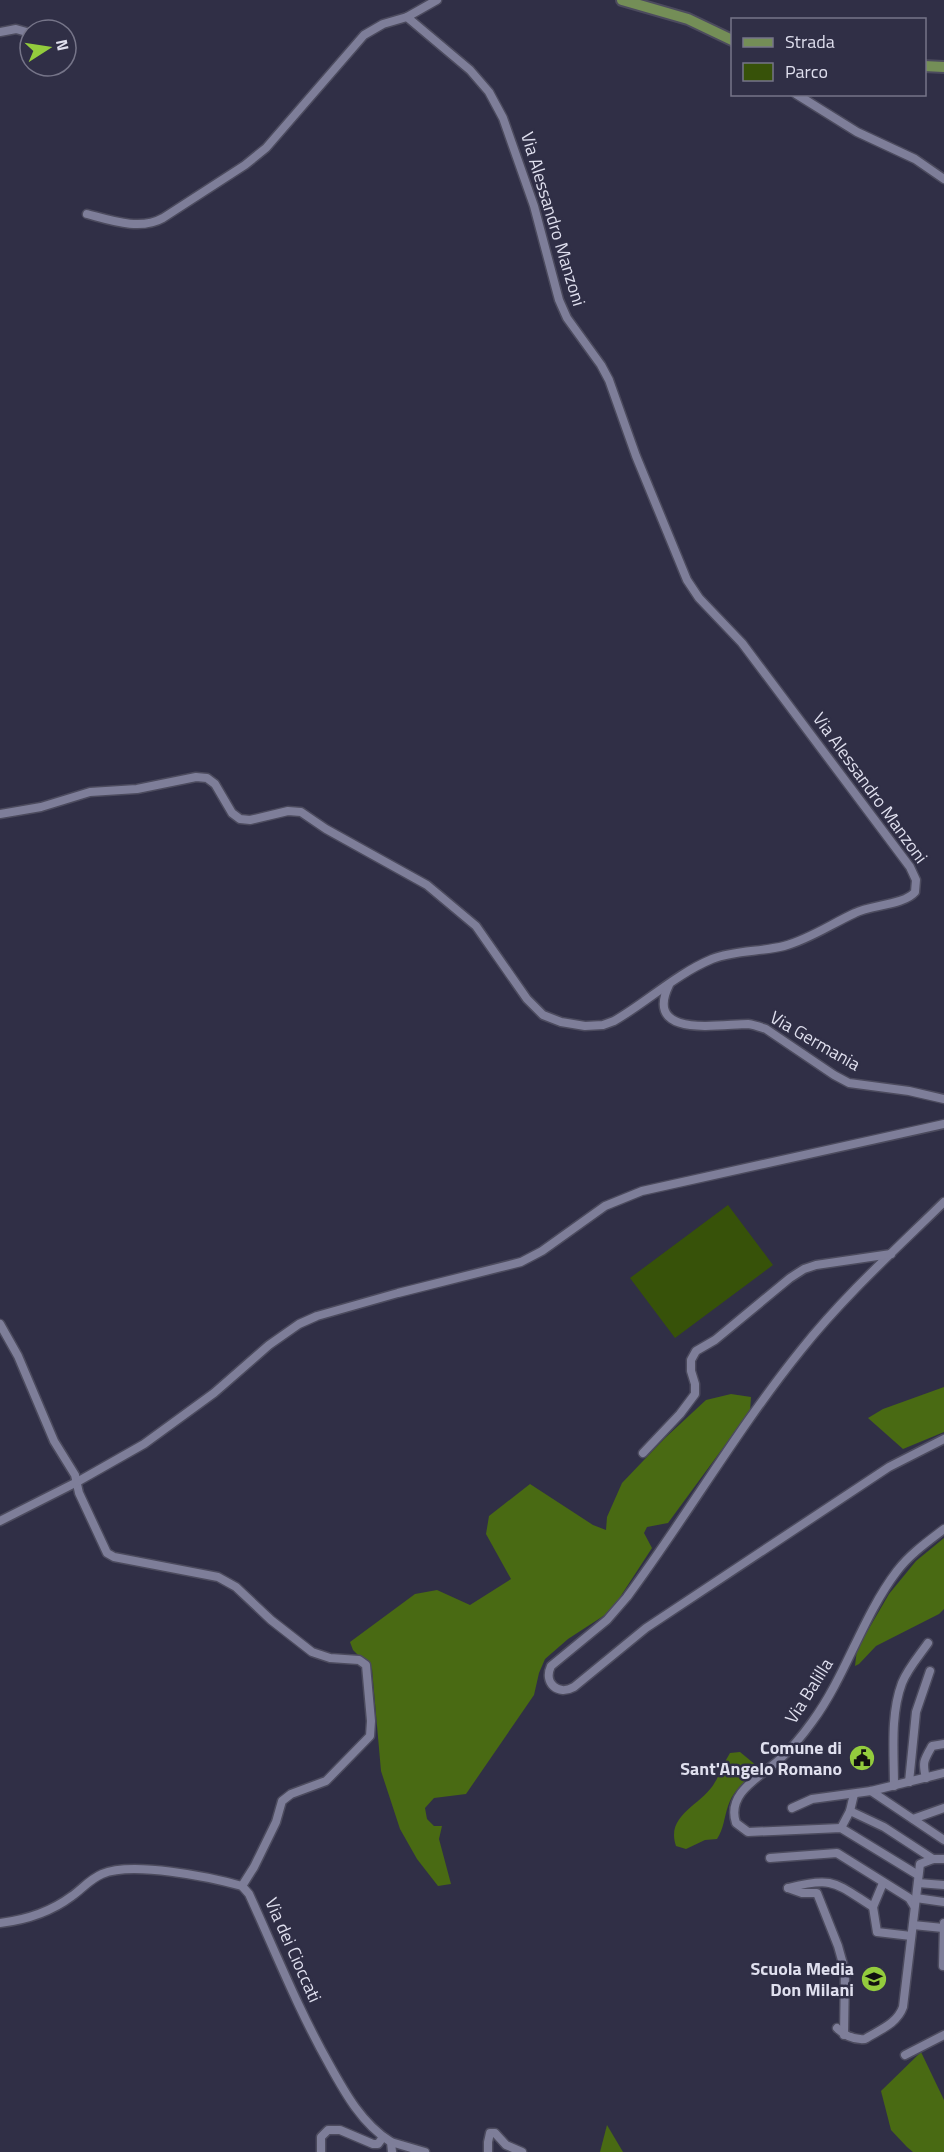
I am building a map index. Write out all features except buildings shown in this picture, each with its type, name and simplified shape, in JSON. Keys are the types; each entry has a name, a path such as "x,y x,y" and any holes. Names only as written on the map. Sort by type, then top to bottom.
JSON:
{"main road":[{"path":"622,0 688,19 731,40"},
{"path":"926,66 944,67"}],"street":[{"path":"87,214 126,223 142,224 154,223 163,218 239,169 266,148 364,35 383,24 406,17 437,0"},
{"name":"Via Alessandro Manzoni","path":"0,814 41,807 90,792 137,789 196,777 207,778 215,784 232,813 240,819 250,820 288,811 301,812 326,829 431,888 476,926 531,1004 548,1018 585,1026 608,1024 694,968 720,957 788,945 864,909 907,898 915,892 915,876 742,643 690,585 640,465 609,380 567,318 559,300 534,206 503,118 489,92 470,70 406,17"},
{"path":"0,32 18,30"},
{"path":"799,96 857,132 915,159 944,179"},
{"name":"Via Germania","path":"669,984 664,1006 669,1016 677,1023 757,1026 766,1029 849,1083 943,1097"},
{"path":"0,1521 77,1482 155,1436 214,1393 275,1340 306,1320 398,1293 520,1262 542,1251 605,1206 642,1191 944,1124"},
{"path":"944,1202 835,1310 786,1369 636,1586 602,1624 551,1665 549,1676 552,1685 564,1690 574,1687 653,1623 764,1552 889,1467 944,1439"},
{"path":"644,1453 695,1394 691,1360 696,1352 804,1269 816,1265 891,1254"},
{"path":"0,1324 18,1356 51,1436 75,1475 80,1493 108,1554 218,1577 236,1587 271,1620 312,1652 327,1658 359,1660 366,1665 371,1721 370,1736 323,1783 291,1794 282,1801 276,1822 254,1868 242,1886"},
{"name":"Via Balilla","path":"841,1828 748,1832 736,1823 735,1805 746,1787 778,1760 806,1731 833,1688 892,1577 909,1558 944,1529"},
{"path":"894,1786 894,1736 900,1691 908,1671 928,1643"},
{"path":"909,1782 915,1717 930,1671"},
{"path":"926,1778 924,1759 932,1746 944,1744"},
{"path":"792,1808 812,1799 871,1791 944,1773"},
{"path":"871,1791 944,1840"},
{"path":"854,1794 850,1811 841,1828 918,1879 944,1885"},
{"path":"913,1819 944,1808"},
{"path":"850,1811 884,1827 933,1859"},
{"path":"770,1858 837,1853 915,1902 944,1902"},
{"path":"837,2028 844,2035 865,2039 896,2020 900,2015 903,2007 920,1864 933,1859 944,1859"},
{"name":"Via dei Cioccati","path":"0,1923 38,1914 70,1898 97,1876 120,1869 166,1872 242,1886 251,1897 302,2013 340,2084 355,2107 387,2140"},
{"path":"844,2035 845,1971 838,1946 817,1893 802,1893 788,1888 825,1881 835,1883 873,1907"},
{"path":"883,1883 873,1907 877,1932 911,1936"},
{"path":"943,1966 944,1923"},
{"path":"913,1925 943,1928"},
{"path":"905,2055 944,2035"},
{"path":"321,2152 321,2137 328,2130 340,2130 373,2144 387,2140 425,2152"},
{"path":"489,2152 490,2133 495,2133 507,2145 522,2152"},
{"path":"387,2140 392,2152"}],"green space":[{"path":"728,1205 773,1265 675,1338 630,1278"},
{"path":"944,1387 944,1432 903,1449 868,1418 883,1409"},
{"path":"731,1394 751,1397 750,1411 668,1523 647,1527 644,1533 652,1548 611,1611 568,1639 545,1659 534,1695 466,1794 434,1798 425,1808 427,1819 434,1826 442,1826 439,1839 451,1884 438,1886 417,1859 400,1829 381,1771 372,1669 353,1650 350,1642 415,1594 437,1590 470,1605 511,1579 486,1534 489,1516 530,1484 593,1525 606,1530 607,1517 622,1483 706,1400"},
{"path":"944,1538 944,1609 939,1614 876,1646 855,1666 857,1649 889,1594 916,1561"},
{"path":"740,1752 757,1766 757,1773 736,1791 728,1806 717,1839 705,1840 686,1849 676,1846 674,1835 680,1818 709,1790 730,1753"},
{"path":"921,2052 944,2100 944,2152 913,2152 907,2147 891,2130 881,2091"},
{"path":"607,2125 623,2152 600,2152"}],"place":[{"name":"Comune di Sant'Angelo Romano","path":"862,1758"},
{"name":"Scuola Media Don Milani","path":"874,1979"}]}
